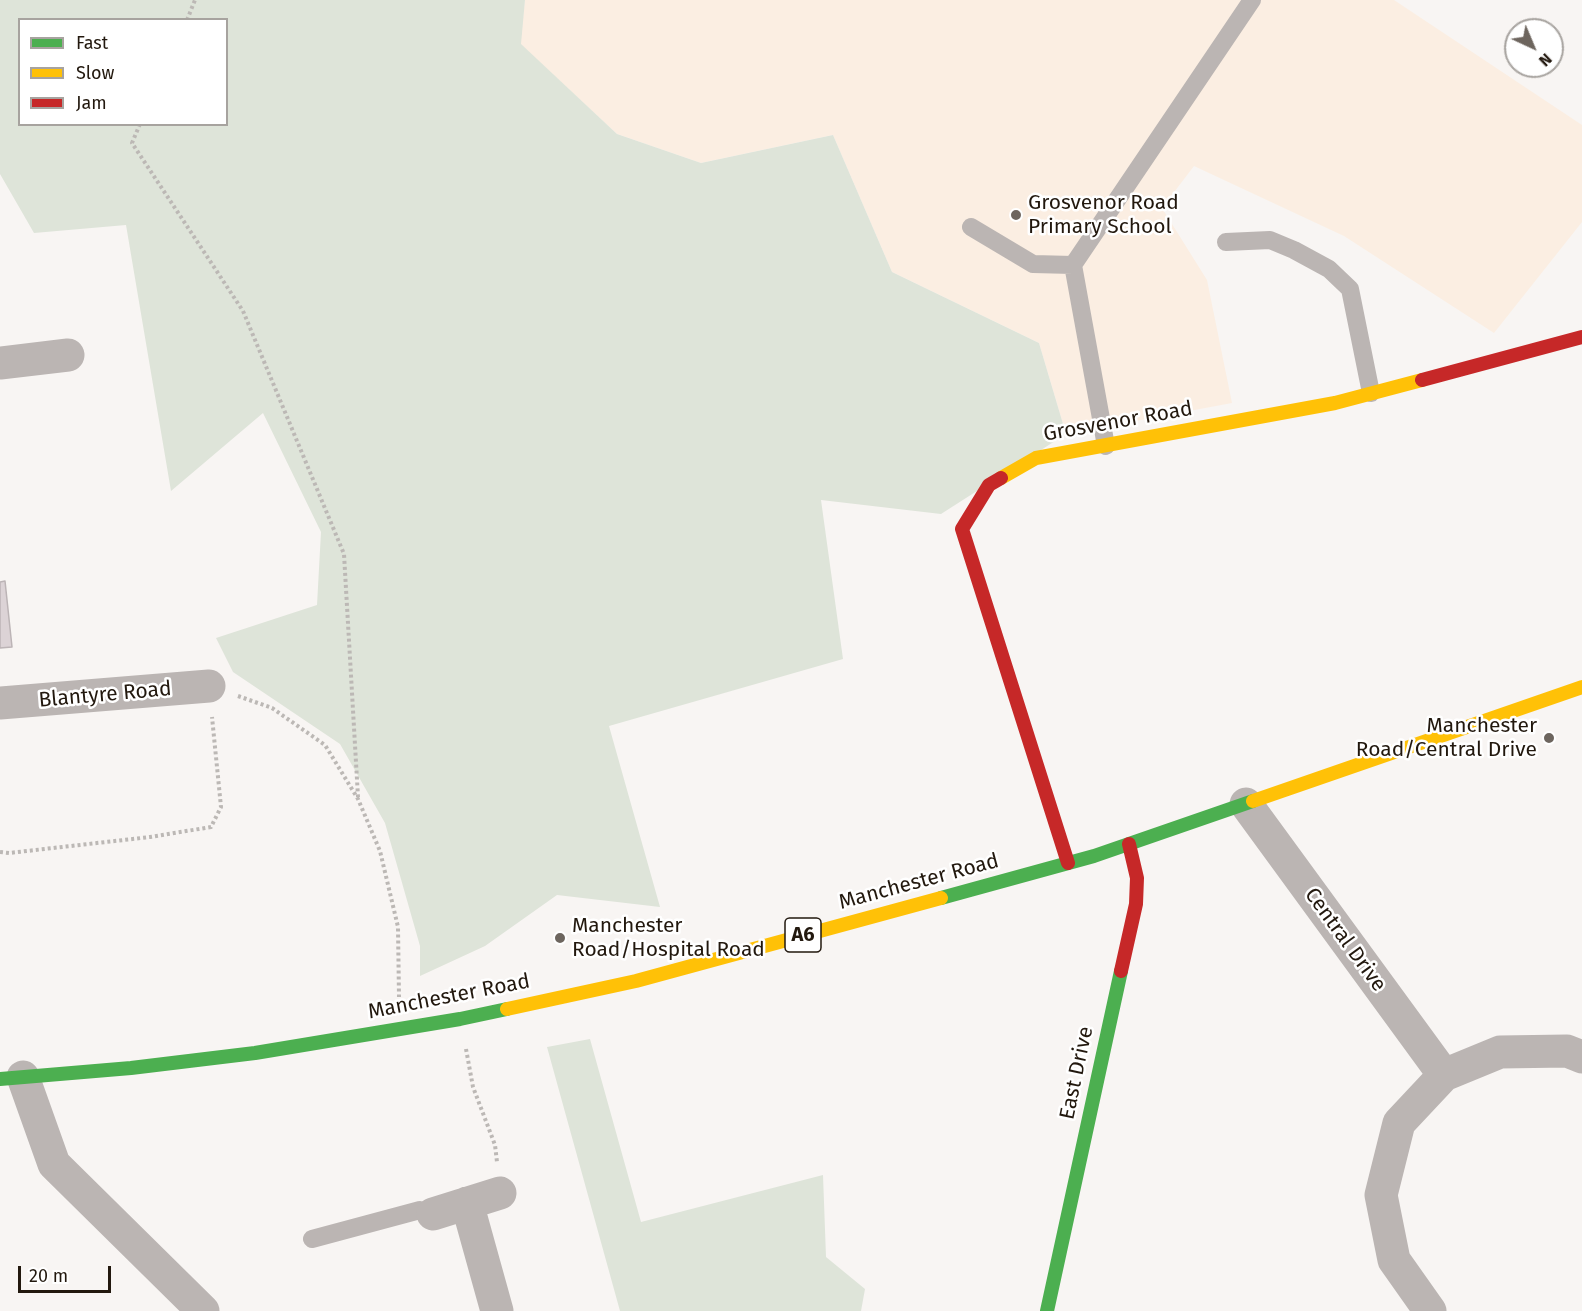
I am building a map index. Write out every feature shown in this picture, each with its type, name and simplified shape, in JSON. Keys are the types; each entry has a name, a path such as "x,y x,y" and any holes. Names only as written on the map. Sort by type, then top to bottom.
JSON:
{"main road":[{"name":"Grosvenor Road","path":"1068,863 962,529 989,485 1036,458 1335,403 1582,337"},
{"name":"Manchester Road","path":"12,1078 131,1068 255,1053 460,1018 636,981 1068,863 1246,804 1582,687"},
{"name":"East Drive","path":"1047,1311 1136,904 1137,878 1129,844"}],"street":[{"path":"0,363 68,355"},
{"name":"Blantyre Road","path":"0,703 209,686"},
{"name":"Central Drive","path":"1246,804 1444,1075"},
{"path":"1430,1311 1394,1260 1381,1195 1399,1123 1444,1075 1500,1052 1567,1051 1582,1057"},
{"path":"12,1078 54,1164 203,1311"},
{"path":"433,1214 500,1193"},
{"path":"467,1203 497,1311"}],"lane":[{"path":"1106,446 1073,265 1252,0"},
{"path":"971,227 1033,264 1073,265"},
{"path":"1226,242 1270,240 1329,269 1350,289 1371,393"},
{"path":"312,1239 420,1210 433,1214"}],"path":[{"path":"188,18 195,0"},
{"path":"139,126 132,143 243,310 344,554 358,799"},
{"path":"0,852 9,853 150,837 211,827 221,807 209,686 272,708 325,745 358,799 380,851 398,927 400,1028"},
{"path":"460,1018 473,1087 495,1145 500,1193"}],"shaded area":[{"path":"0,0 525,0 521,44 617,134 701,163 833,135 892,272 1039,343 1066,434 941,514 821,500 843,659 609,726 660,907 557,895 485,946 420,976 420,946 385,823 340,744 233,672 216,638 317,605 321,532 263,413 171,491 126,225 34,233 0,174"},
{"name":"Grosvenor Road Primary School","path":"525,0 1394,0 1504,73 1504,78 1511,78 1582,125 1582,222 1494,333 1344,236 1194,166 1162,208 1207,280 1232,403 1066,434 1039,343 892,272 833,135 701,163 617,134 520,44"},
{"path":"590,1039 641,1222 823,1175 826,1257 865,1289 861,1311 620,1311 547,1047"}],"building":[{"path":"5,581 12,647 0,648 0,582"}],"traffic: fast":[{"path":"941,898 1094,856 1253,801"},
{"path":"1047,1311 1121,971"},
{"path":"0,1079 131,1068 255,1053 507,1009"}],"traffic: slow":[{"path":"1001,478 1036,458 1335,403 1422,380"},
{"path":"1253,801 1582,687"},
{"path":"507,1009 636,981 941,898"}],"traffic: jam":[{"path":"1422,380 1582,337"},
{"path":"1001,478 989,485 962,529 1068,863"},
{"path":"1121,971 1136,904 1137,878 1129,844"}],"place":[{"name":"Grosvenor Road Primary School","path":"1016,215"},
{"name":"Manchester Road/Central Drive","path":"1549,738"},
{"name":"Manchester Road/Hospital Road","path":"560,938"}]}
